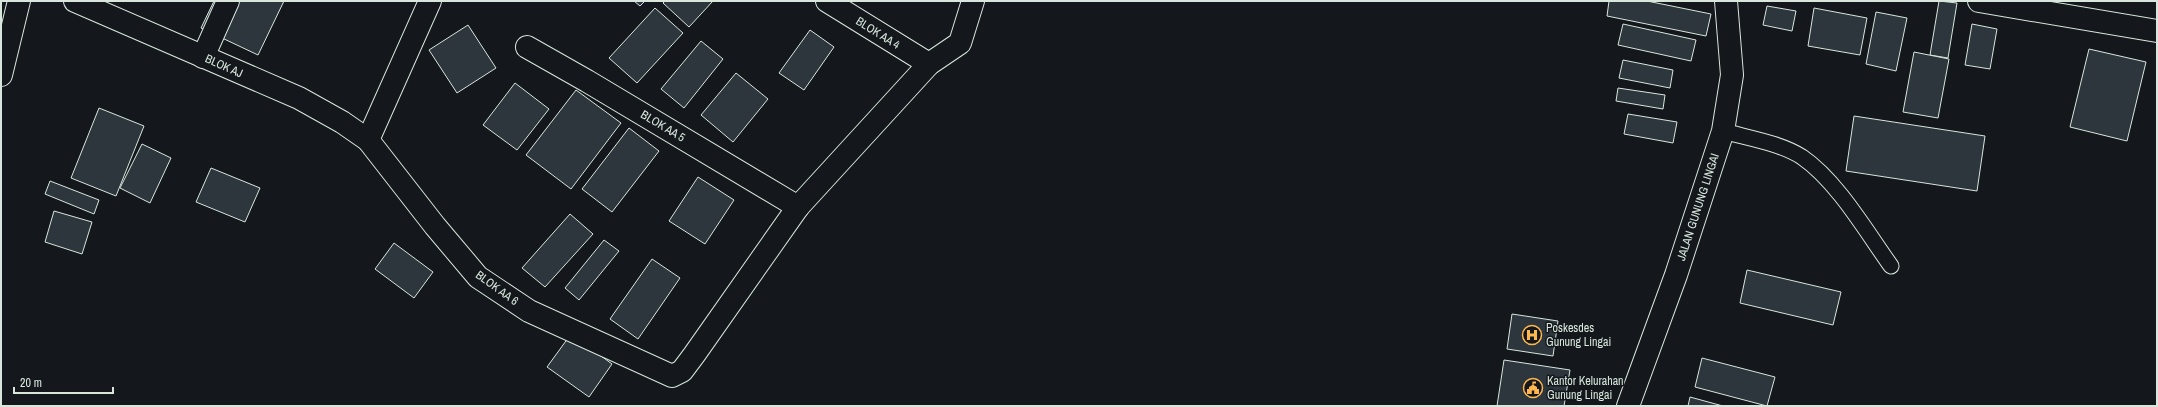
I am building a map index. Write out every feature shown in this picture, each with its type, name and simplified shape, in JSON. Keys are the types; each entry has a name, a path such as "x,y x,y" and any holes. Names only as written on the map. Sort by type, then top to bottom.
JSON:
{"street":[{"path":"1,75 19,1"},
{"name":"BLOK AJ","path":"75,1 299,98 368,140"},
{"path":"203,56 228,1"},
{"path":"368,140 430,1"},
{"name":"BLOK AA 4","path":"827,1 929,64"},
{"path":"798,207 929,64 960,43 974,1"},
{"name":"JALAN GUNUNG LINGAI","path":"1628,406 1676,275 1723,131 1732,75 1726,1"},
{"path":"1979,1 2157,31"},
{"name":"BLOK AA 5","path":"526,47 594,85 798,207"},
{"name":"BLOK AA 6","path":"368,140 435,226 478,277 530,310 672,376 682,371 694,356 798,207"}],"lane":[{"path":"1723,131 1782,148 1801,157 1826,176 1891,266"}],"building":[{"path":"214,1 284,1 258,55 201,28"},
{"path":"634,1 645,1 640,6"},
{"path":"665,1 713,1 689,27 663,3"},
{"path":"1609,1 1647,1 1711,14 1706,36 1607,16"},
{"path":"1939,1 1957,3 1948,58 1930,55"},
{"path":"1767,6 1796,11 1792,31 1763,25"},
{"path":"655,8 683,33 637,83 609,58"},
{"path":"1814,8 1867,18 1860,55 1808,46"},
{"path":"1876,12 1907,18 1896,71 1866,64"},
{"path":"1623,24 1696,40 1691,61 1618,45"},
{"path":"1972,24 1997,29 1990,69 1965,65"},
{"path":"468,25 496,68 457,93 429,50"},
{"path":"810,30 834,47 804,90 779,73"},
{"path":"701,41 723,59 684,108 661,89"},
{"path":"2089,49 2146,62 2127,141 2070,127"},
{"path":"1914,52 1949,59 1938,118 1903,112"},
{"path":"1623,60 1673,70 1670,88 1619,78"},
{"path":"736,73 768,99 733,142 701,115"},
{"path":"515,83 549,109 517,150 483,125"},
{"path":"1618,88 1665,95 1663,109 1616,101"},
{"path":"576,90 621,123 571,189 526,155"},
{"path":"99,108 144,126 116,196 71,178"},
{"path":"1628,114 1677,122 1673,143 1624,134"},
{"path":"1854,116 1985,136 1977,191 1846,171"},
{"path":"629,128 659,151 612,212 582,189"},
{"path":"142,144 171,158 150,203 120,188"},
{"path":"211,168 260,188 245,222 196,202"},
{"path":"698,177 734,200 705,244 669,221"},
{"path":"50,181 99,200 94,214 45,194"},
{"path":"54,211 92,222 82,254 45,242"},
{"path":"570,214 593,234 545,287 522,268"},
{"path":"604,240 619,251 579,300 565,288"},
{"path":"394,243 433,272 414,298 375,269"},
{"path":"652,259 680,278 638,339 610,319"},
{"path":"1747,270 1841,292 1833,325 1740,303"},
{"name":"Poskesdes Gunung Lingai","path":"1512,314 1558,321 1553,356 1507,349"},
{"path":"571,334 612,364 589,397 547,367"},
{"path":"1702,358 1775,377 1767,406 1695,387"},
{"name":"Kantor Kelurahan Gunung Lingai","path":"1504,360 1570,370 1564,406 1497,406"},
{"path":"1690,397 1723,406 1688,406"}],"place":[{"name":"Poskesdes Gunung Lingai","path":"1532,335"},
{"name":"Kantor Kelurahan Gunung Lingai","path":"1533,388"}]}
